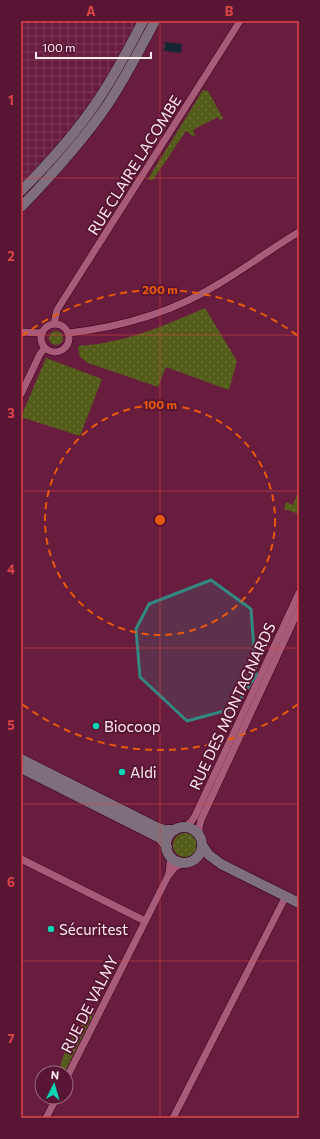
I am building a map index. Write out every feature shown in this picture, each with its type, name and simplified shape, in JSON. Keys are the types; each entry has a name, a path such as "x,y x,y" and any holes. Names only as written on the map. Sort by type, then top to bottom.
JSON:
{"street":[{"path":"21,191 55,155 90,112 118,67 143,21"},
{"path":"21,206 64,161 100,115 124,77 155,21"},
{"name":"RUE CLAIRE LACOMBE","path":"54,324 58,310 240,21"},
{"path":"68,333 126,323 154,315 179,305 220,284 299,232"},
{"path":"54,324 63,326 68,333 69,342 64,349 53,352 45,348 42,342 42,333 46,327 54,324"},
{"path":"21,332 42,333"},
{"path":"21,394 38,358 45,348"},
{"name":"RUE DES MONTAGNARDS","path":"180,828 191,822 195,816 299,593"},
{"name":"RUE DES MONTAGNARDS","path":"199,835 201,820 299,609"},
{"path":"21,759 156,827 164,830 180,828 192,829 199,835 202,845 209,855 221,864 299,903"},
{"path":"21,768 160,838 167,847 171,856 176,860 206,860 221,864"},
{"path":"167,847 169,836 180,828"},
{"path":"189,861 199,854 202,845"},
{"name":"RUE DE VALMY","path":"168,876 171,865 171,856"},
{"path":"21,859 145,921"},
{"name":"RUE DE VALMY","path":"73,1065 168,876 175,867 189,861"},
{"path":"172,1118 286,896"},
{"path":"46,1118 53,1105"}],"highlighted area":[{"path":"211,580 251,609 256,675 235,708 187,721 140,677 136,629 149,604"}],"shaded area":[{"path":"21,21 143,21 107,87 21,191"},
{"path":"143,21 299,21 299,1118 21,1118 21,191"}],"green space":[{"path":"203,90 208,91 223,118 220,121 218,117 193,130 195,135 193,136 186,131 153,180 149,180 148,179"},
{"path":"205,308 237,361 229,390 166,367 158,387 88,363 80,357 78,346 112,341 143,333"},
{"path":"53,331 59,331 63,335 63,341 59,345 53,345 49,341 49,335"},
{"path":"46,358 102,379 80,436 21,417"},
{"path":"299,489 299,514 284,509 286,502 293,505"},
{"path":"185,833 190,834 196,840 196,850 190,856 185,857 180,856 174,850 173,845 174,840 180,834"},
{"path":"94,1009 94,1014 68,1065 61,1065 65,1051 73,1036"}],"water":[{"path":"165,42 182,44 181,53 164,51"}],"place":[{"name":"Biocoop","path":"96,726"},
{"name":"Aldi","path":"122,772"},
{"name":"Sécuritest","path":"51,929"}]}
